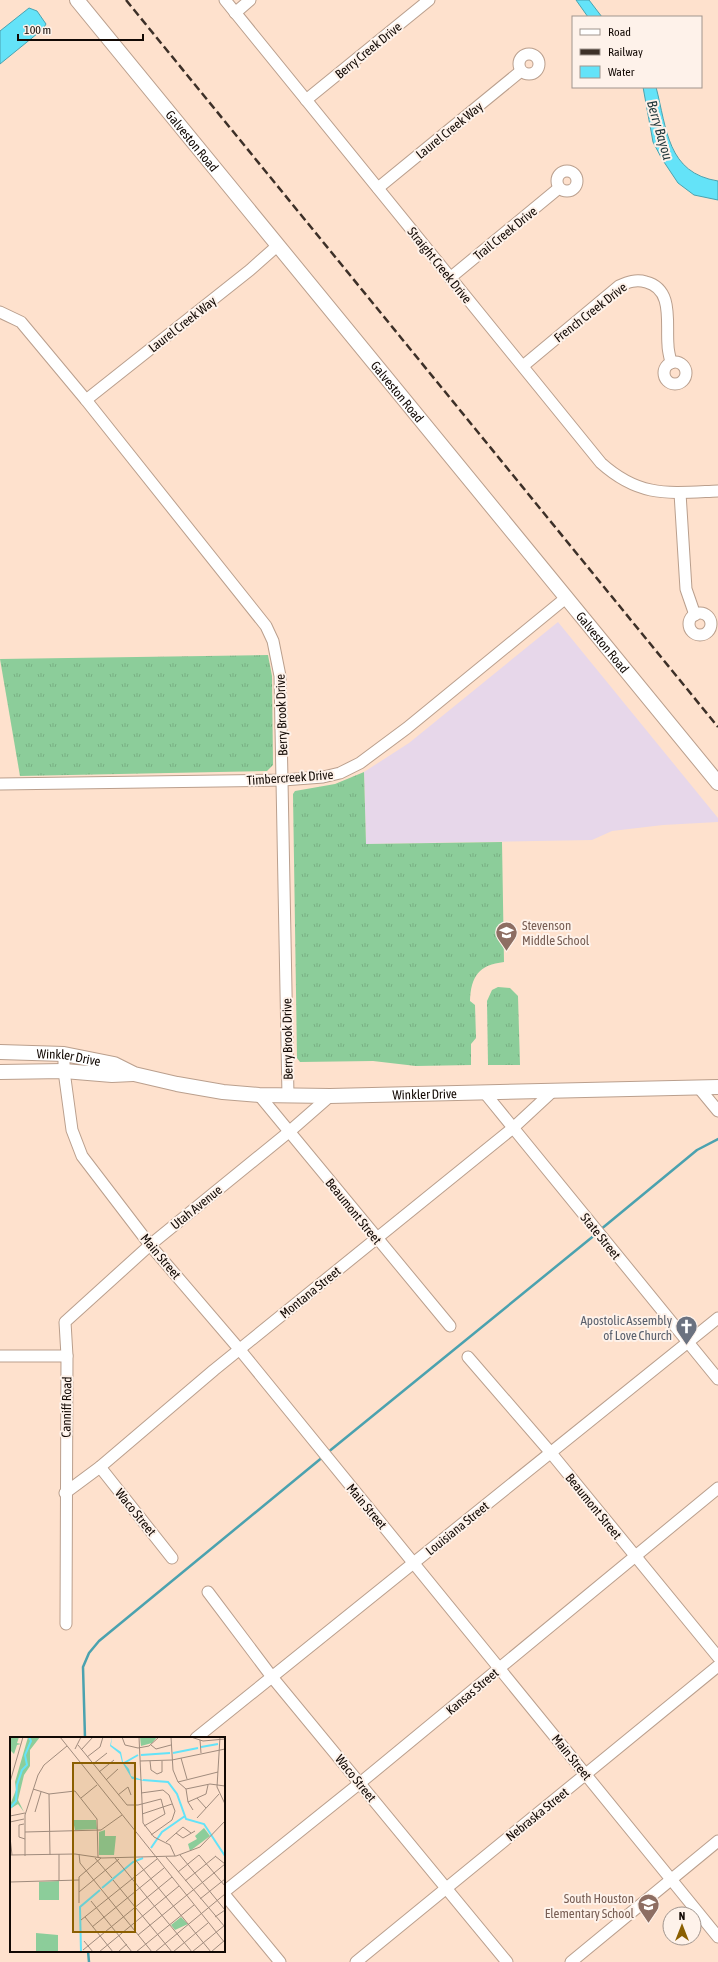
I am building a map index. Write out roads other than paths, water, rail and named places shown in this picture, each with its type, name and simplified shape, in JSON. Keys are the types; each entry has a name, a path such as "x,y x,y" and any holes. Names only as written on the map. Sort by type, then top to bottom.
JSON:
{"main road":[{"name":"Galveston Road","path":"77,0 487,503 567,597 718,783"},
{"name":"Winkler Drive","path":"0,1052 64,1054 114,1064 134,1074"},
{"name":"Winkler Drive","path":"0,1072 64,1071 112,1075 134,1074 223,1092 288,1096 718,1087"}],"street":[{"name":"Straight Creek Drive","path":"225,0 450,278 601,463 611,473 626,483 652,492 680,493 718,491"},
{"path":"235,12 250,0"},
{"name":"Berry Creek Drive","path":"306,100 429,0"},
{"name":"Laurel Creek Way","path":"378,188 521,71"},
{"name":"Trail Creek Drive","path":"450,278 559,188"},
{"name":"Laurel Creek Way","path":"86,400 277,246"},
{"name":"French Creek Drive","path":"523,366 619,286 637,280 653,284 658,288 665,299 667,304 668,345 671,363"},
{"name":"Berry Brook Drive","path":"0,312 21,322 86,400 266,626 273,641 280,676 288,1096"},
{"path":"680,493 686,588 695,615"},
{"name":"Timbercreek Drive","path":"0,784 283,780 323,777 340,773 360,763 407,728 567,597"},
{"name":"Main Street","path":"64,1054 64,1071 72,1130 82,1156 150,1245 240,1350 718,1937"},
{"path":"699,1088 718,1111"},
{"name":"Montana Street","path":"65,1493 100,1467 240,1350 513,1128 554,1090"},
{"name":"State Street","path":"484,1092 718,1379"},
{"name":"Beaumont Street","path":"259,1095 290,1131 376,1239 450,1326"},
{"name":"Utah Avenue","path":"65,1322 150,1245 290,1131 330,1096"},
{"name":"Louisiana Street","path":"197,1737 718,1318"},
{"name":"Canniff Road","path":"65,1322 67,1356 65,1493 66,1624"},
{"path":"0,1356 67,1356"},
{"name":"Beaumont Street","path":"468,1357 551,1453 718,1657"},
{"name":"Waco Street","path":"100,1467 172,1558"},
{"name":"Kansas Street","path":"225,1892 718,1488"},
{"name":"Waco Street","path":"208,1592 272,1677 507,1962"},
{"name":"Nebraska Street","path":"356,1962 718,1666"},
{"path":"570,1962 718,1841"},
{"path":"225,1894 280,1962"}],"water":[{"path":"576,0 589,0 601,16 587,16"},
{"path":"29,8 37,11 46,24 43,29 0,64 0,31"},
{"name":"Berry Bayou","path":"643,88 656,88 667,133 672,147 679,159 688,169 701,176 718,181 718,200 694,195 678,183 653,142"}],"waterway":[{"path":"600,1230 697,1150 718,1139"},
{"path":"327,1453 596,1234"},
{"path":"85,1737 83,1667 89,1653 99,1641 324,1456"},
{"path":"88,1952 89,1962"}],"railway":[{"path":"126,0 718,727"}],"place":[{"name":"Stevenson Middle School","path":"507,952"},
{"name":"Apostolic Assembly of Love Church","path":"687,1346"},
{"name":"South Houston Elementary School","path":"649,1924"}]}
